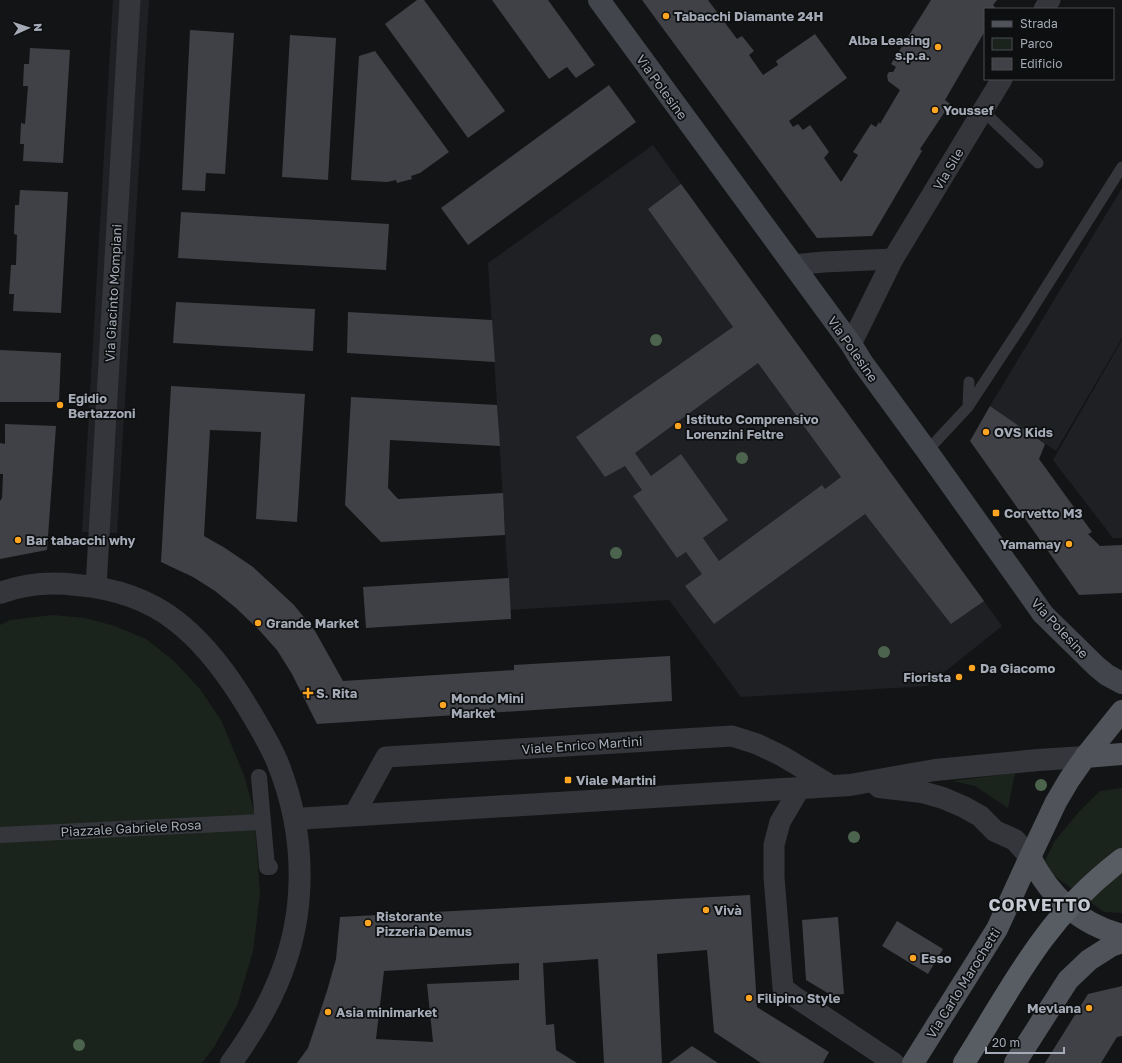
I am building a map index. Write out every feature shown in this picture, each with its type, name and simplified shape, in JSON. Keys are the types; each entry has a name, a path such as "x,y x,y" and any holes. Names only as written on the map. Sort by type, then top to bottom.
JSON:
{"highway":[{"path":"964,1063 1043,939 1079,896 1099,877 1122,859"}],"main road":[{"name":"Via Polesine","path":"599,0 851,344 896,410 1043,614 1096,666 1107,675 1122,683"},
{"name":"Via Carlo Marochetti","path":"913,1063 997,929 1056,802 1068,780 1122,711"},
{"path":"1085,757 1122,754"},
{"path":"1030,857 1048,888 1062,903 1079,916 1096,926 1122,935"},
{"path":"1015,1063 1068,980 1089,960 1111,946 1122,942"}],"street":[{"name":"Via Giacinto Mompiani","path":"96,587 130,0"},
{"name":"Via Sile","path":"851,344 893,259 1001,80"},
{"path":"793,265 893,259"},
{"path":"0,593 34,585 65,584 96,587 118,592 140,600 158,609 195,637 213,657 263,733 277,761 287,789 294,819 300,867 296,921 289,952 279,982 257,1025 231,1063"},
{"name":"Viale Enrico Martini","path":"354,815 386,757 732,736 756,744 841,785"},
{"path":"294,819 841,785 935,770 1085,757"},
{"path":"259,777 266,867 270,867"},
{"path":"841,785 895,788 922,792 943,798 980,816 995,830 1015,840 1030,857"},
{"path":"800,788 780,822 774,845 774,877 783,988 795,998 894,1063"},
{"name":"Piazzale Gabriele Rosa","path":"0,835 262,822"}],"lane":[{"path":"983,111 1038,163"},
{"path":"927,451 968,407 1024,322 1122,167"},
{"path":"968,407 969,382"}],"shaded area":[{"path":"113,0 149,0 117,533 82,532"},
{"name":"Istituto Comprensivo Lorenzini Feltre","path":"653,145 1002,626 927,686 741,697 669,600 510,610 488,263"},
{"path":"1122,188 1122,338 1056,451 990,406"},
{"path":"1122,340 1122,538 1113,538 1053,460"}],"green space":[{"path":"53,615 85,618 115,626 146,639 174,661 199,688 221,720 244,775 254,811 260,894 253,951 237,1006 214,1047 202,1063 0,1063 0,625 10,620"},
{"path":"1015,773 1008,808 975,786 952,781"},
{"path":"1122,788 1122,913 1104,912 1053,875 1044,863 1054,842 1078,813 1100,791"}],"building":[{"path":"417,0 424,0 505,111 468,138 385,24"},
{"path":"492,0 548,0 595,65 576,78 567,67 549,79"},
{"path":"642,0 708,0 737,39 742,36 754,51 749,55 763,75 778,65 776,61 815,34 847,78 789,121 793,127 798,124 803,130 810,125 829,152 824,158 841,182 858,155 853,152 871,124 876,127 879,122 880,124 900,90 888,81 887,75 889,72 893,72 896,67 891,64 931,0 997,0 993,5 995,7 994,8 984,8 984,33 945,100 950,104 920,149 922,151 872,236 817,238"},
{"path":"190,30 234,33 225,174 206,173 205,191 182,190"},
{"path":"290,35 336,38 328,180 282,177"},
{"path":"30,48 70,50 63,163 23,161 24,144 20,144 21,123 25,124 28,86 23,86 24,64 29,64"},
{"path":"375,51 449,152 420,173 411,176 412,179 397,183 396,180 387,182 351,180 359,56"},
{"path":"609,85 636,122 468,245 441,208"},
{"path":"681,184 984,601 951,624 865,514 714,624 685,586 702,574 686,552 677,558 633,496 642,490 625,466 605,477 576,437 733,327 648,209","holes":["758,363 841,477 825,489 822,485 719,561 703,538 728,520 681,454 651,476 635,453"]},
{"path":"20,190 68,192 61,313 13,311 14,294 9,294 11,265 16,265 17,235 14,234 15,205 19,205"},
{"path":"181,212 389,224 386,270 178,258"},
{"path":"176,302 315,309 313,351 173,343"},
{"path":"348,312 492,320 495,362 347,353"},
{"path":"0,350 61,353 59,402 0,402"},
{"path":"171,386 305,394 297,522 256,519 261,432 210,430 204,536 253,567 294,605 315,631 343,681 514,670 514,665 670,656 672,701 317,724 292,674 277,650 259,630 236,608 215,591 193,577 161,562"},
{"path":"351,397 497,405 500,446 390,440 388,488 398,499 503,493 505,535 381,542 345,505"},
{"path":"990,406 1045,444 1039,459 1092,532 1088,534 1100,546 1122,545 1122,593 1079,595 970,441"},
{"path":"5,424 56,426 47,550 0,559 0,501 2,498 3,474 0,474 0,443 5,444"},
{"path":"509,578 511,619 366,628 363,587"},
{"path":"750,895 757,1007 829,1052 823,1063 761,1063 714,1032 707,950 657,954 662,1063 604,1063 598,959 543,963 546,1025 554,1024 556,1050 577,1063 297,1063 308,1048 327,991 336,959 340,917","holes":["519,963 519,980 427,984 433,1042 376,1039 384,971"]},
{"path":"838,917 844,994 831,995 806,980 802,920"},
{"path":"897,921 943,949 928,974 882,946"},
{"path":"1122,986 1122,1036 1117,1037 1101,1063 1045,1063 1088,994"},
{"path":"692,1046 718,1063 669,1063"}],"place":[{"name":"Tabacchi Diamante 24H","path":"666,16"},
{"name":"Alba Leasing s.p.a.","path":"938,47"},
{"name":"Youssef","path":"935,110"},
{"name":"Egidio Bertazzoni","path":"60,405"},
{"name":"Istituto Comprensivo Lorenzini Feltre","path":"678,426"},
{"name":"OVS Kids","path":"986,432"},
{"name":"Corvetto M3","path":"996,513"},
{"name":"Bar tabacchi why","path":"18,540"},
{"name":"Yamamay","path":"1069,544"},
{"name":"Grande Market","path":"258,623"},
{"name":"Da Giacomo","path":"972,668"},
{"name":"Fiorista","path":"959,677"},
{"name":"S. Rita","path":"308,693"},
{"name":"Mondo Mini Market","path":"443,705"},
{"name":"Viale Martini","path":"568,780"},
{"name":"Vivà","path":"706,910"},
{"name":"Ristorante Pizzeria Demus","path":"368,923"},
{"name":"Esso","path":"913,958"},
{"name":"Filipino Style","path":"749,998"},
{"name":"Mevlana","path":"1089,1008"},
{"name":"Asia minimarket","path":"328,1012"}],"district":[{"name":"CORVETTO","path":"1040,905"}]}
